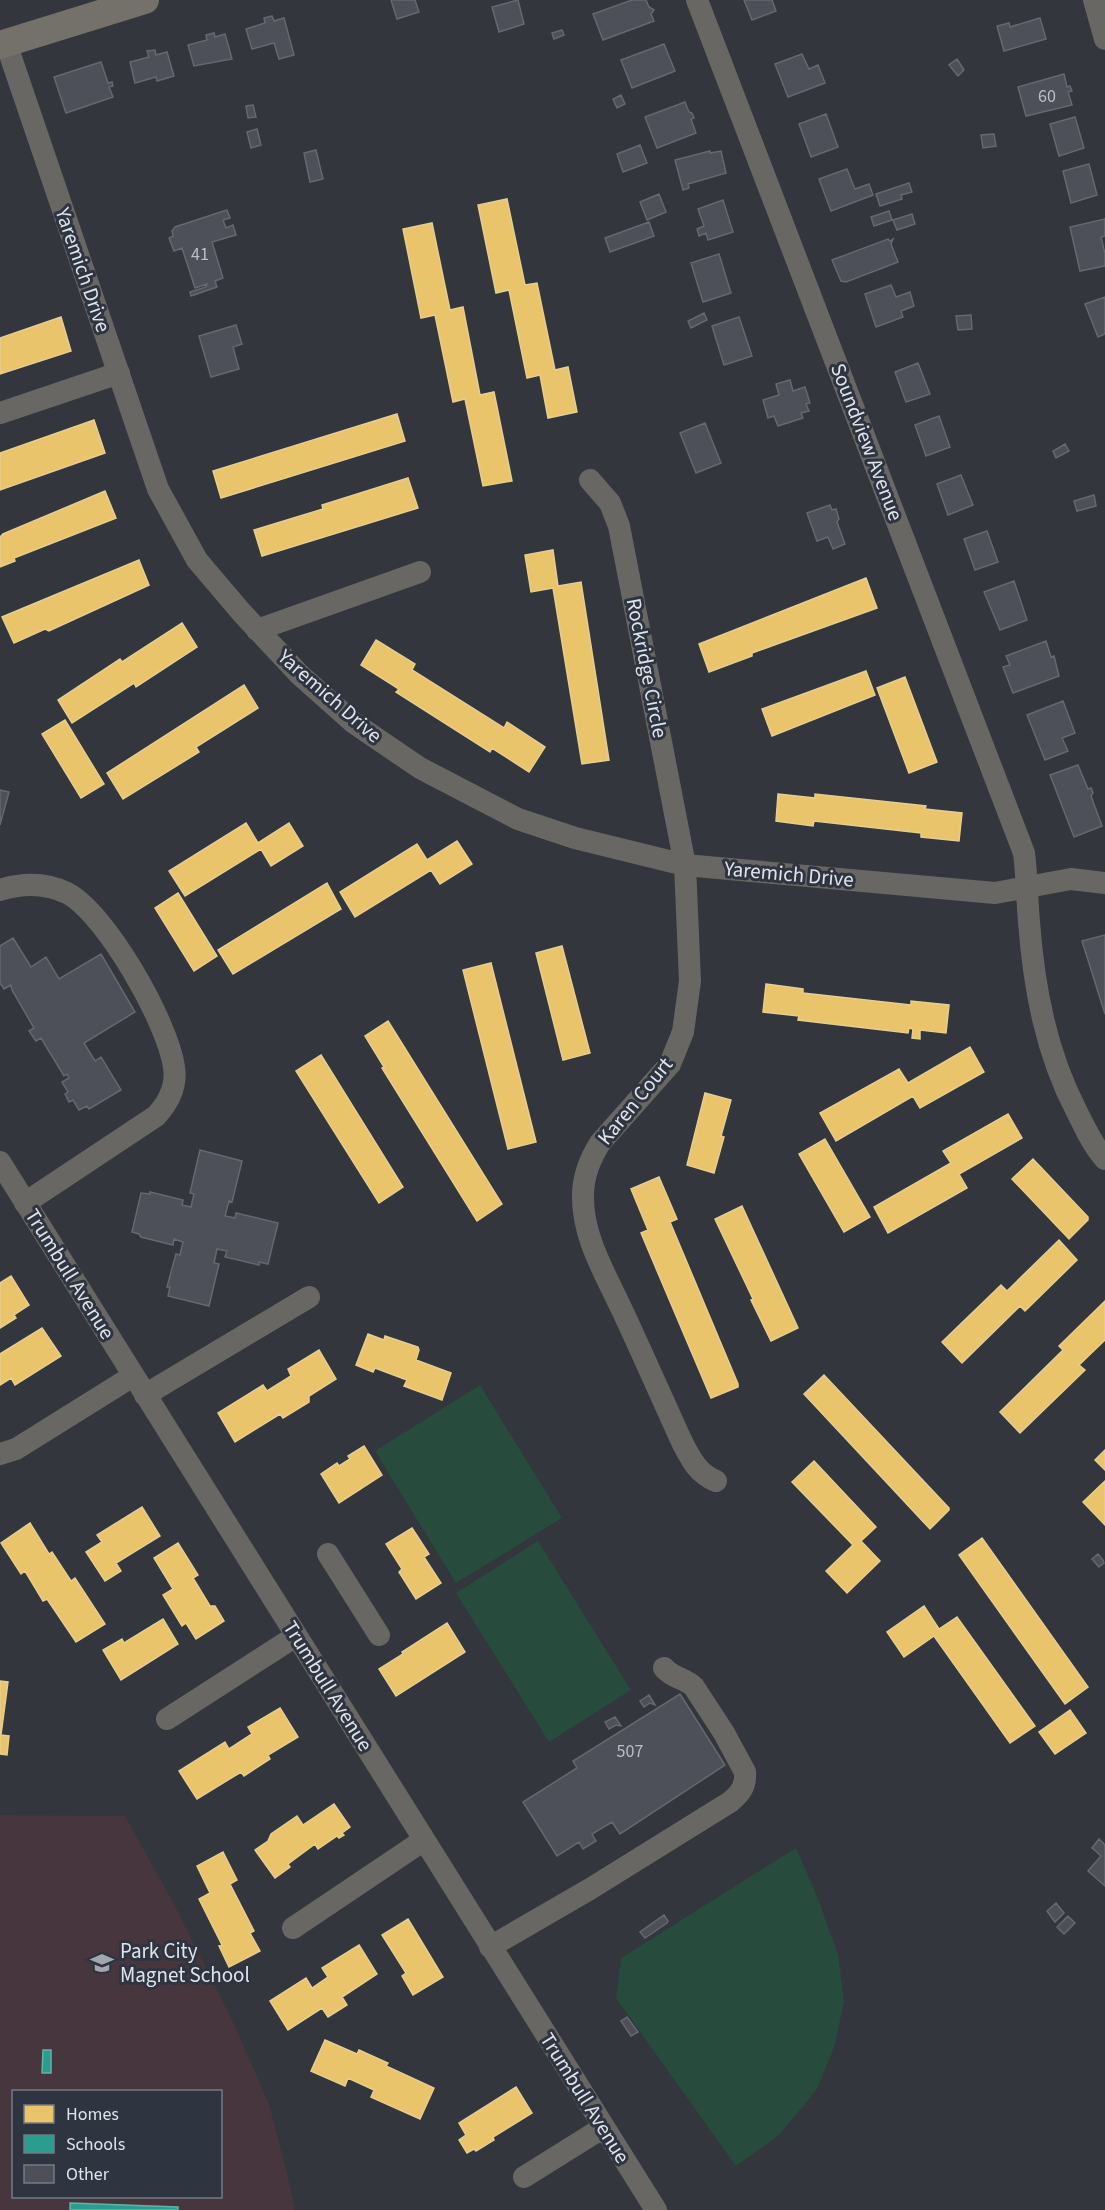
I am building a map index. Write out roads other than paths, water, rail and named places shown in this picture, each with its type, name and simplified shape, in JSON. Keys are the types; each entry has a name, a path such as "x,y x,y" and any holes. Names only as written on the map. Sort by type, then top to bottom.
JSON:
{"main road":[{"path":"3,44 145,0"}],"street":[{"name":"Soundview Avenue","path":"698,0 1024,853 1038,993 1049,1046 1066,1091 1105,1159"},
{"path":"1094,0 1105,39"},
{"name":"Yaremich Drive","path":"3,44 158,489 197,560 298,674 354,723 420,768 518,819 576,838 685,865 995,893 1071,879 1105,883"},
{"path":"0,413 119,373"},
{"name":"Rockridge Circle","path":"590,480 610,503 619,526 685,865"},
{"path":"257,630 420,572"},
{"name":"Karen Court","path":"685,865 690,981 683,1032 669,1065 600,1143 586,1172 583,1194 585,1222 589,1237 682,1442 693,1463 705,1476 716,1482"},
{"path":"0,890 30,885 48,886 68,894 84,906 110,936 129,966 161,1027 175,1068 173,1086 167,1104 156,1116 25,1203"},
{"name":"Trumbull Avenue","path":"0,1162 489,1947 656,2210"},
{"path":"0,1454 16,1449 309,1297"},
{"path":"328,1554 378,1635"},
{"path":"167,1719 296,1636"},
{"path":"489,1947 590,1889 730,1802 741,1792 745,1772 724,1732 694,1687 664,1668"},
{"path":"293,1928 424,1840"},
{"path":"524,2177 604,2127"}],"place":[{"name":"Park City Magnet School","path":"102,1963"}]}
